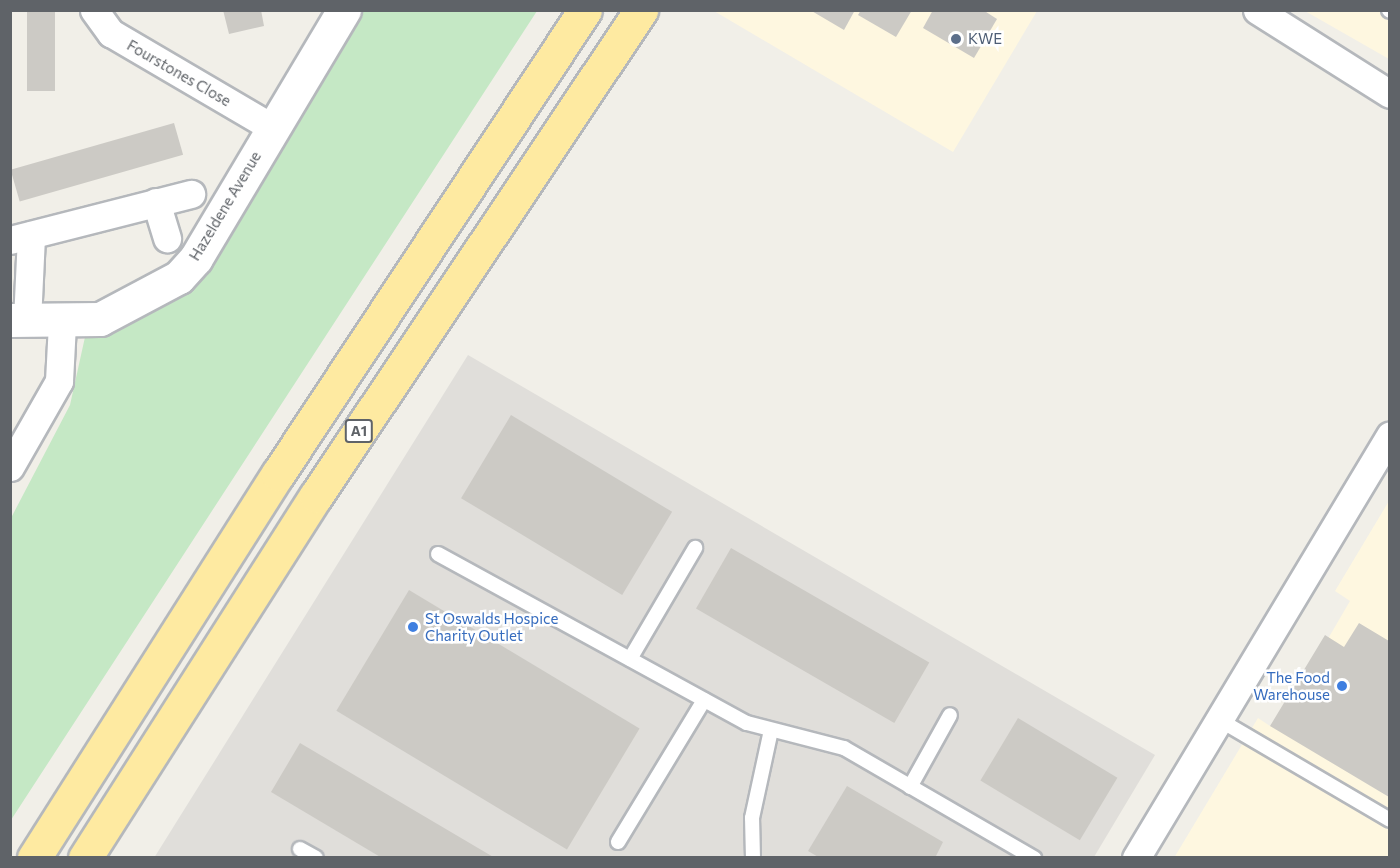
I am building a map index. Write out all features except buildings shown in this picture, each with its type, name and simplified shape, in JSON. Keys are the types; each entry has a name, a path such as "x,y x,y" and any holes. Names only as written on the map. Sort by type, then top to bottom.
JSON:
{"highway":[{"path":"34,858 278,474 585,10"},
{"name":"A1","path":"85,858 316,496 641,10"}],"street":[{"name":"Fourstones Close","path":"94,10 111,33 273,128"},
{"name":"Hazeldene Avenue","path":"19,321 62,323 119,312 179,277 196,258 344,10"},
{"path":"1257,10 1389,93"},
{"path":"19,321 21,238 190,194"},
{"path":"156,202 167,238"},
{"path":"10,467 59,381 62,323"},
{"path":"1136,858 1389,435"}],"lane":[{"path":"630,659 695,548"},
{"path":"438,554 704,700 771,730 844,748 1034,858"},
{"path":"618,842 704,700"},
{"path":"910,787 950,715"},
{"path":"1218,719 1389,820"},
{"path":"753,858 752,818 771,730"},
{"path":"300,849 316,858"}],"shaded area":[{"path":"714,11 1037,11 953,152"},
{"path":"1305,11 1389,11 1389,59"},
{"path":"468,355 1155,755 1094,857 154,858"},
{"path":"1389,501 1389,857 1174,858 1258,718 1270,726 1329,637 1350,601 1335,591"}],"green space":[{"path":"358,11 537,11 11,820 11,518 70,405 85,337 159,309 188,288"}],"place":[{"name":"KWE","path":"956,39"},
{"name":"St Oswalds Hospice Charity Outlet","path":"413,627"},
{"name":"The Food Warehouse","path":"1342,686"}]}
